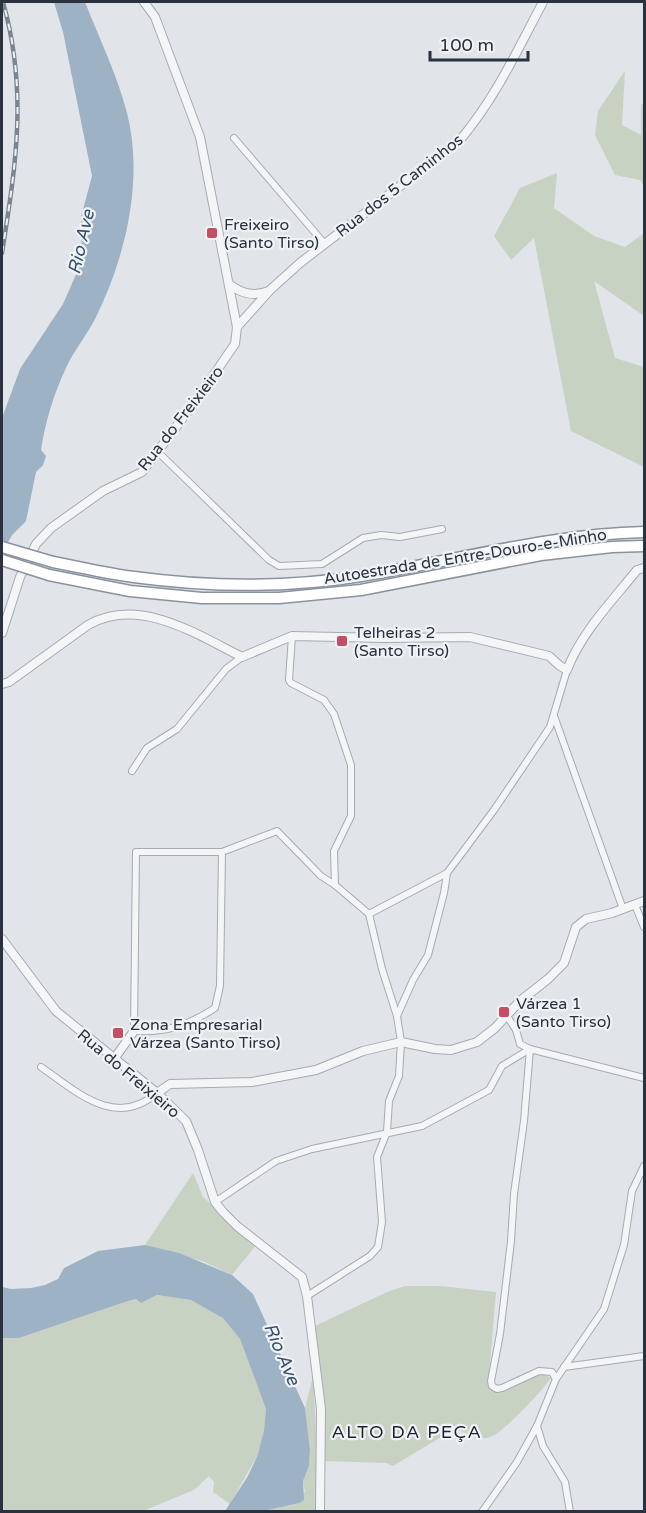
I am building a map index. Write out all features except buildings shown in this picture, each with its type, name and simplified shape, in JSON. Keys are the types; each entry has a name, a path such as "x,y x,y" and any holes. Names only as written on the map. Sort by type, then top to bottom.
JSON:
{"highway":[{"name":"Autoestrada de Entre-Douro-e-Minho","path":"2,547 53,562 133,577 202,584 278,584 359,576 539,541 610,533 645,532"},
{"name":"Autoestrada de Entre-Douro-e-Minho","path":"2,560 49,575 130,591 190,597 279,598 361,590 541,555 612,547 645,546"}],"street":[{"path":"144,2 155,17 200,137 237,327"},
{"name":"Rua dos 5 Caminhos","path":"237,327 270,290 324,243 460,140 492,97 543,2"},
{"path":"234,138 324,243"},
{"path":"229,284 246,294 258,295 270,290"},
{"name":"Rua do Freixieiro","path":"2,633 20,577 36,544 51,528 103,491 142,472 235,344 237,327"},
{"path":"158,452 269,560 279,566 322,564 363,538 381,535 400,537 442,529"},
{"path":"369,914 447,873 494,810 550,727 573,654 637,570 645,568"},
{"path":"2,684 9,682 102,617 125,614 142,615 167,622 242,657"},
{"path":"132,771 147,748 177,729 226,669 242,657 292,636 470,637 549,656 567,670"},
{"path":"292,636 291,683 324,700 341,730 351,765 351,816 334,851 335,885"},
{"path":"554,716 623,909"},
{"path":"114,1059 134,1031 136,852 222,852 278,831 321,876 369,914 382,969 397,1016 401,1042 399,1076 389,1101 387,1132 376,1157 382,1222 378,1247 370,1257 307,1296"},
{"path":"134,1031 152,1032 192,1023 215,1008 220,986 222,852"},
{"path":"397,1016 413,980 428,955 447,873"},
{"path":"41,1067 81,1094 113,1109 127,1109 146,1103 170,1084 252,1082 316,1070 363,1051 401,1042 451,1050 477,1042 507,1016 520,1001 548,979 564,963 576,927 586,919 645,901"},
{"path":"635,905 645,927"},
{"name":"Rua do Freixieiro","path":"2,939 56,1011 157,1094 186,1122 216,1202 223,1212 237,1226 302,1277 307,1296 321,1408 320,1512"},
{"path":"507,1016 516,1030 520,1044 530,1049 645,1078"},
{"path":"216,1202 276,1161 312,1149 422,1126 489,1090 502,1066 530,1049"},
{"path":"530,1049 511,1241 500,1334 491,1381 492,1386 497,1389 502,1388 539,1371 552,1372 556,1379"},
{"path":"482,1512 517,1462 537,1426 556,1379 604,1309 624,1245 632,1191 645,1166"},
{"path":"564,1367 645,1356"},
{"path":"537,1426 543,1446 564,1482 570,1512"}],"green space":[{"path":"625,71 622,125 641,135 641,105 644,103 644,186 640,180 615,175 595,135 598,111"},
{"path":"557,173 554,208 594,236 625,247 644,233 644,316 594,281 615,358 644,367 644,467 571,431 534,238 511,260 494,236 520,188"},
{"path":"193,1173 203,1197 257,1244 232,1275 205,1262 145,1245"},
{"path":"405,1286 440,1286 496,1292 488,1386 491,1390 501,1393 539,1372 551,1378 513,1420 490,1437 477,1437 454,1427 393,1466 386,1463 325,1461 325,1413 315,1326 387,1292"},
{"path":"157,1295 191,1300 223,1317 240,1339 266,1409 258,1454 230,1504 213,1492 214,1482 209,1476 194,1490 143,1511 2,1511 2,1338 19,1338 125,1302 137,1299 141,1302"},
{"path":"313,1377 318,1469 317,1511 263,1512 305,1492 303,1481 309,1466 310,1450 305,1408"}],"water":[{"path":"54,2 85,2 113,70 127,113 132,138 133,190 123,243 107,293 93,323 66,368 50,408 41,450 46,456 43,465 36,472 26,521 12,535 2,553 2,418 20,369 63,304 82,261 81,217 92,176 63,32"},
{"path":"145,1245 179,1253 232,1275 253,1294 305,1408 310,1450 309,1466 303,1481 304,1500 263,1511 225,1511 248,1476 258,1454 266,1409 240,1339 223,1318 191,1300 157,1295 141,1303 136,1299 19,1338 2,1338 2,1287 11,1289 45,1285 58,1279 64,1268 98,1251"}],"railway":[{"path":"2,253 12,189 17,128 15,66 3,2"}],"place":[{"name":"Freixeiro (Santo Tirso)","path":"212,233"},
{"name":"Telheiras 2 (Santo Tirso)","path":"342,641"},
{"name":"Várzea 1 (Santo Tirso)","path":"504,1012"},
{"name":"Zona Empresarial Várzea (Santo Tirso)","path":"118,1033"}],"district":[{"name":"ALTO DA PEÇA","path":"407,1432"}],"water label":[{"name":"Rio Ave","path":"81,242"},
{"name":"Rio Ave","path":"282,1354"}]}
